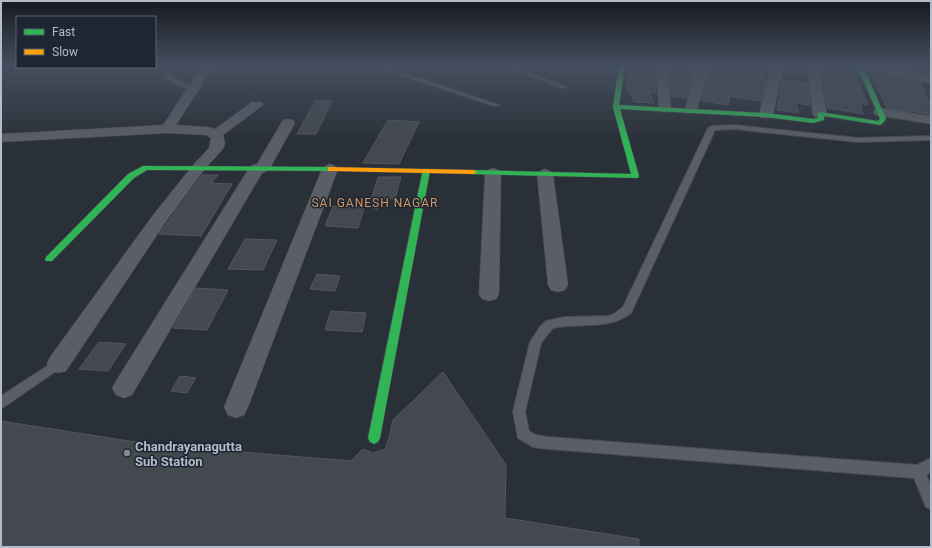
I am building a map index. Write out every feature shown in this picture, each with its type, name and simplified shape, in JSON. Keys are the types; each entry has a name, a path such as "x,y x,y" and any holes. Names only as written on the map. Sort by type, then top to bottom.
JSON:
{"street":[{"path":"167,129 192,92"},
{"path":"50,259 136,172 146,168 330,169 635,176 616,107 618,92"},
{"path":"664,92 665,109"},
{"path":"691,110 696,92"},
{"path":"766,115 771,92"},
{"path":"616,107 766,115 818,121 822,119 817,92"},
{"path":"820,114 880,123 882,121 880,112 871,92"},
{"path":"1,138 167,129 200,130 216,134 257,105"},
{"path":"880,112 931,120"},
{"path":"124,388 288,122"},
{"path":"58,364 159,219 216,149 218,143 216,134"},
{"path":"236,407 330,169"},
{"path":"374,438 426,171"},
{"path":"489,294 493,173"},
{"path":"545,174 558,285"}],"lane":[{"path":"455,92 496,105"},
{"path":"930,140 858,140 734,127 712,128 627,310 618,317 609,320 565,321 550,324 536,342 519,412 523,434 533,441 548,443 918,472 931,465"},
{"path":"1,403 58,364"},
{"path":"918,472 931,502"}],"building":[{"path":"631,92 656,92 656,93 649,92 654,103 634,102"},
{"path":"672,92 689,92 687,98 672,96"},
{"path":"703,92 763,92 761,101 730,96 728,105 701,100"},
{"path":"780,92 809,92 810,105 796,103 799,113 777,110"},
{"path":"825,92 862,92 868,105 860,103 863,114 828,108"},
{"path":"879,92 924,92 929,102 931,102 931,114 887,108"},
{"path":"315,101 332,101 316,134 297,134"},
{"path":"388,120 419,122 399,164 363,163"},
{"path":"202,175 218,175 211,183 232,184 201,236 159,234"},
{"path":"378,177 401,177 395,199 382,198 377,210 369,206"},
{"path":"333,206 364,208 358,228 325,226"},
{"path":"245,239 277,240 263,270 228,269"},
{"path":"317,274 340,276 335,291 310,289"},
{"path":"196,288 228,290 207,330 173,328"},
{"path":"331,311 366,313 362,332 325,330"},
{"path":"99,342 126,344 108,371 79,369"},
{"name":"Chandrayanagutta Sub Station","path":"443,372 506,465 505,518 639,539 639,547 1,547 1,421 155,445 351,461 363,449 373,453 385,449 393,420"},
{"path":"180,376 196,378 187,393 171,391"}],"traffic: fast":[{"path":"473,172 635,176 616,107 618,92"},
{"path":"616,107 766,115 813,121 822,119 820,114 880,123 883,119 871,92"},
{"path":"49,259 131,176 146,168 331,169"},
{"path":"374,438 426,171"}],"traffic: slow":[{"path":"331,169 473,172"}],"place":[{"name":"Chandrayanagutta Sub Station","path":"127,453"}],"district":[{"name":"SAI GANESH NAGAR","path":"375,203"}]}
